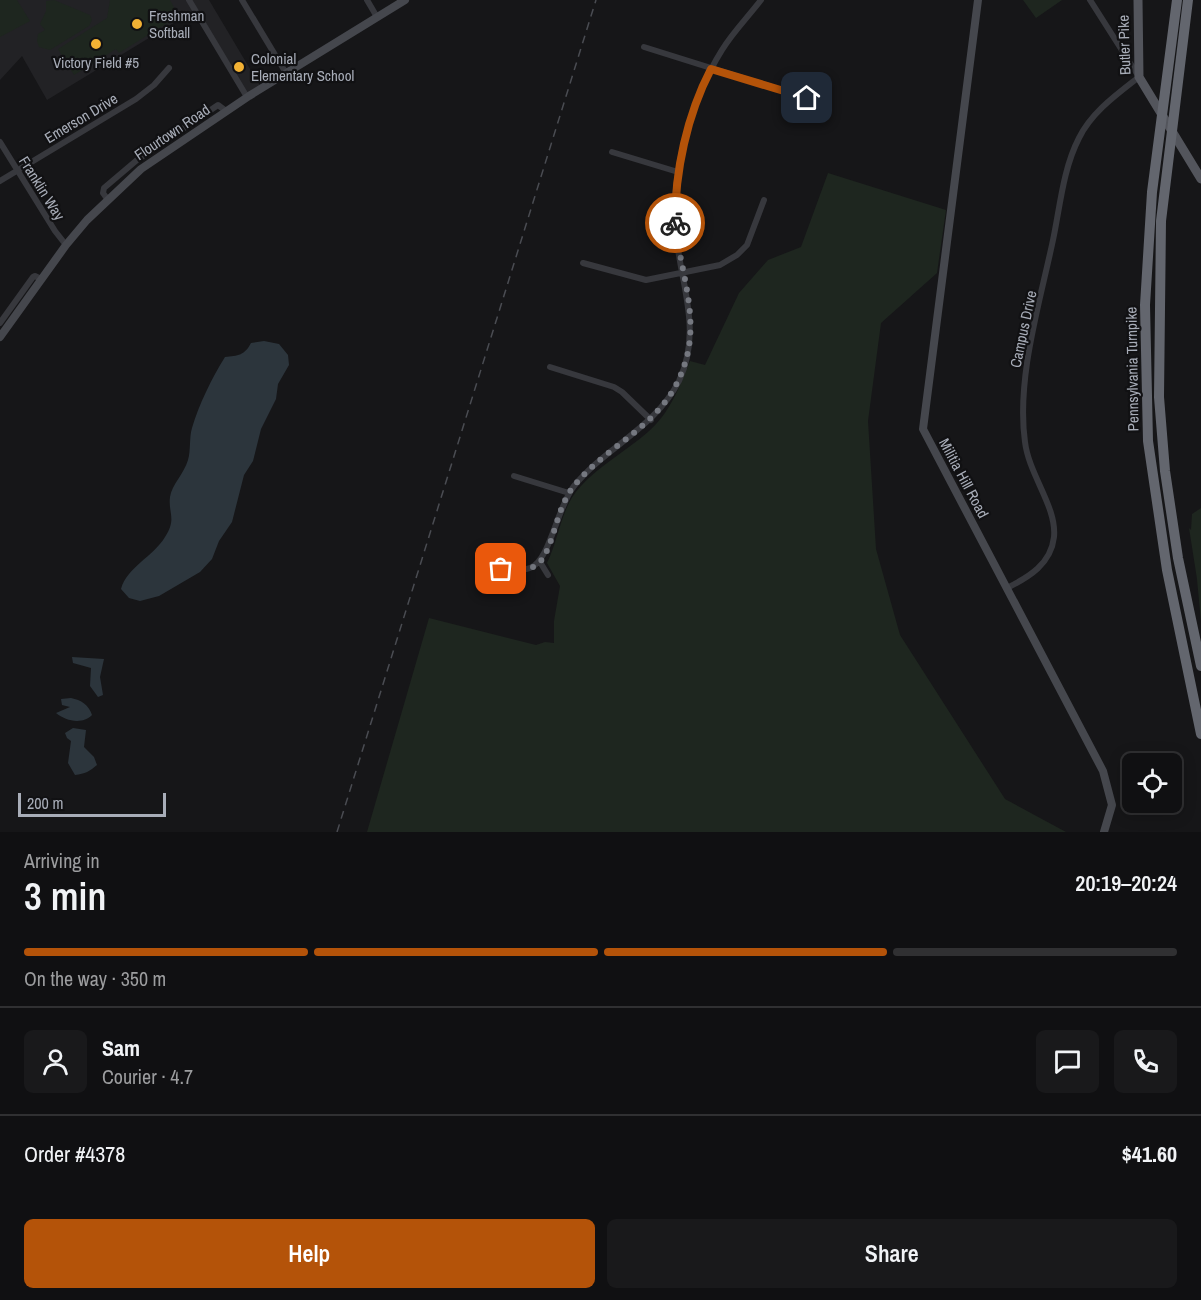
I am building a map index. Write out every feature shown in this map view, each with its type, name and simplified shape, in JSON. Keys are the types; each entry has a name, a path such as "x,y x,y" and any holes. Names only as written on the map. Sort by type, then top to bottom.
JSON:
{"highway":[{"name":"Pennsylvania Turnpike","path":"1177,0 1162,111 1169,141 1161,221 1159,397 1165,471 1178,558 1201,666"},
{"name":"Pennsylvania Turnpike","path":"1188,0 1152,192 1145,305 1148,441 1167,570 1201,734"}],"main road":[{"name":"Butler Pike","path":"1138,0 1138,77 1201,179"}],"street":[{"path":"189,0 247,97"},
{"path":"242,0 286,73"},
{"path":"367,0 377,17"},
{"name":"Flourtown Road","path":"0,337 66,244 141,169 247,97 405,0"},
{"path":"489,572 528,569 540,562 547,549 556,519 569,493 588,471 651,420 679,381 688,354 691,319 675,224 678,172 691,122 711,69 723,48 760,0"},
{"name":"Militia Hill Road","path":"978,0 923,429 1102,771 1112,805 1104,832"},
{"path":"1090,0 1138,77"},
{"path":"644,47 807,98"},
{"name":"Emerson Drive","path":"0,181 136,99 154,85 169,68"},
{"name":"Campus Drive","path":"1007,588 1026,579 1040,567 1049,554 1054,536 1052,513 1027,454 1023,395 1069,164 1087,124 1101,108 1138,77"},
{"name":"Franklin Way","path":"0,142 55,231 66,244"},
{"path":"612,152 678,172"},
{"path":"583,263 646,280 713,267 737,255 751,236 764,200"},
{"path":"0,323 33,277 41,279"},
{"path":"550,366 614,387 651,420"},
{"path":"514,476 569,493"},
{"path":"540,562 549,575"}],"shaded area":[{"path":"0,0 209,0 262,89 247,97 195,10 47,100 22,56 0,80"},
{"path":"0,0 17,0 30,21 0,37"},
{"path":"54,0 90,15 92,20 89,26 50,50 39,47 37,41 38,34 45,30 40,24 46,11 46,1"},
{"name":"Freshman Softball","path":"110,0 170,0 177,17 119,53 116,49 74,75 58,49 107,18"},
{"path":"1023,0 1062,0 1036,18"},
{"path":"828,173 946,210 937,273 881,323 868,421 876,549 900,635 1005,799 1066,832 367,832 429,618 536,645 545,642 554,643 554,621 560,586 547,563 564,514 574,495 596,472 656,425 674,399 690,361 705,365 739,293 768,260 801,247"},
{"path":"264,341 279,344 288,355 289,365 278,384 276,399 261,429 253,461 244,475 232,522 219,541 212,559 200,572 159,596 140,601 129,598 121,589 124,581 134,568 160,544 169,531 171,492 188,460 192,428 211,382 225,357 241,354 251,343"},
{"path":"1201,508 1201,622 1189,528 1191,530 1192,514"},
{"path":"72,657 104,659 100,677 103,695 98,697 90,686 91,668 73,663"},
{"path":"71,698 84,703 92,715 84,720 74,721 56,713 70,707 62,705 61,699"},
{"path":"73,728 86,730 84,747 94,757 97,765 87,772 75,775 68,763 71,741 65,733"}],"railway":[{"path":"337,832 596,0"}],"way so far":[{"path":"501,569 528,569 540,562 547,549 559,511 574,486 595,465 654,417 679,381 686,363 692,328 675,223"}],"place":[{"name":"Freshman Softball","path":"137,24"},
{"name":"Victory Field #5","path":"96,44"},
{"name":"Colonial Elementary School","path":"239,67"}],"route":[{"path":"675,223 675,195 679,165 691,122 711,69 807,98"}]}
